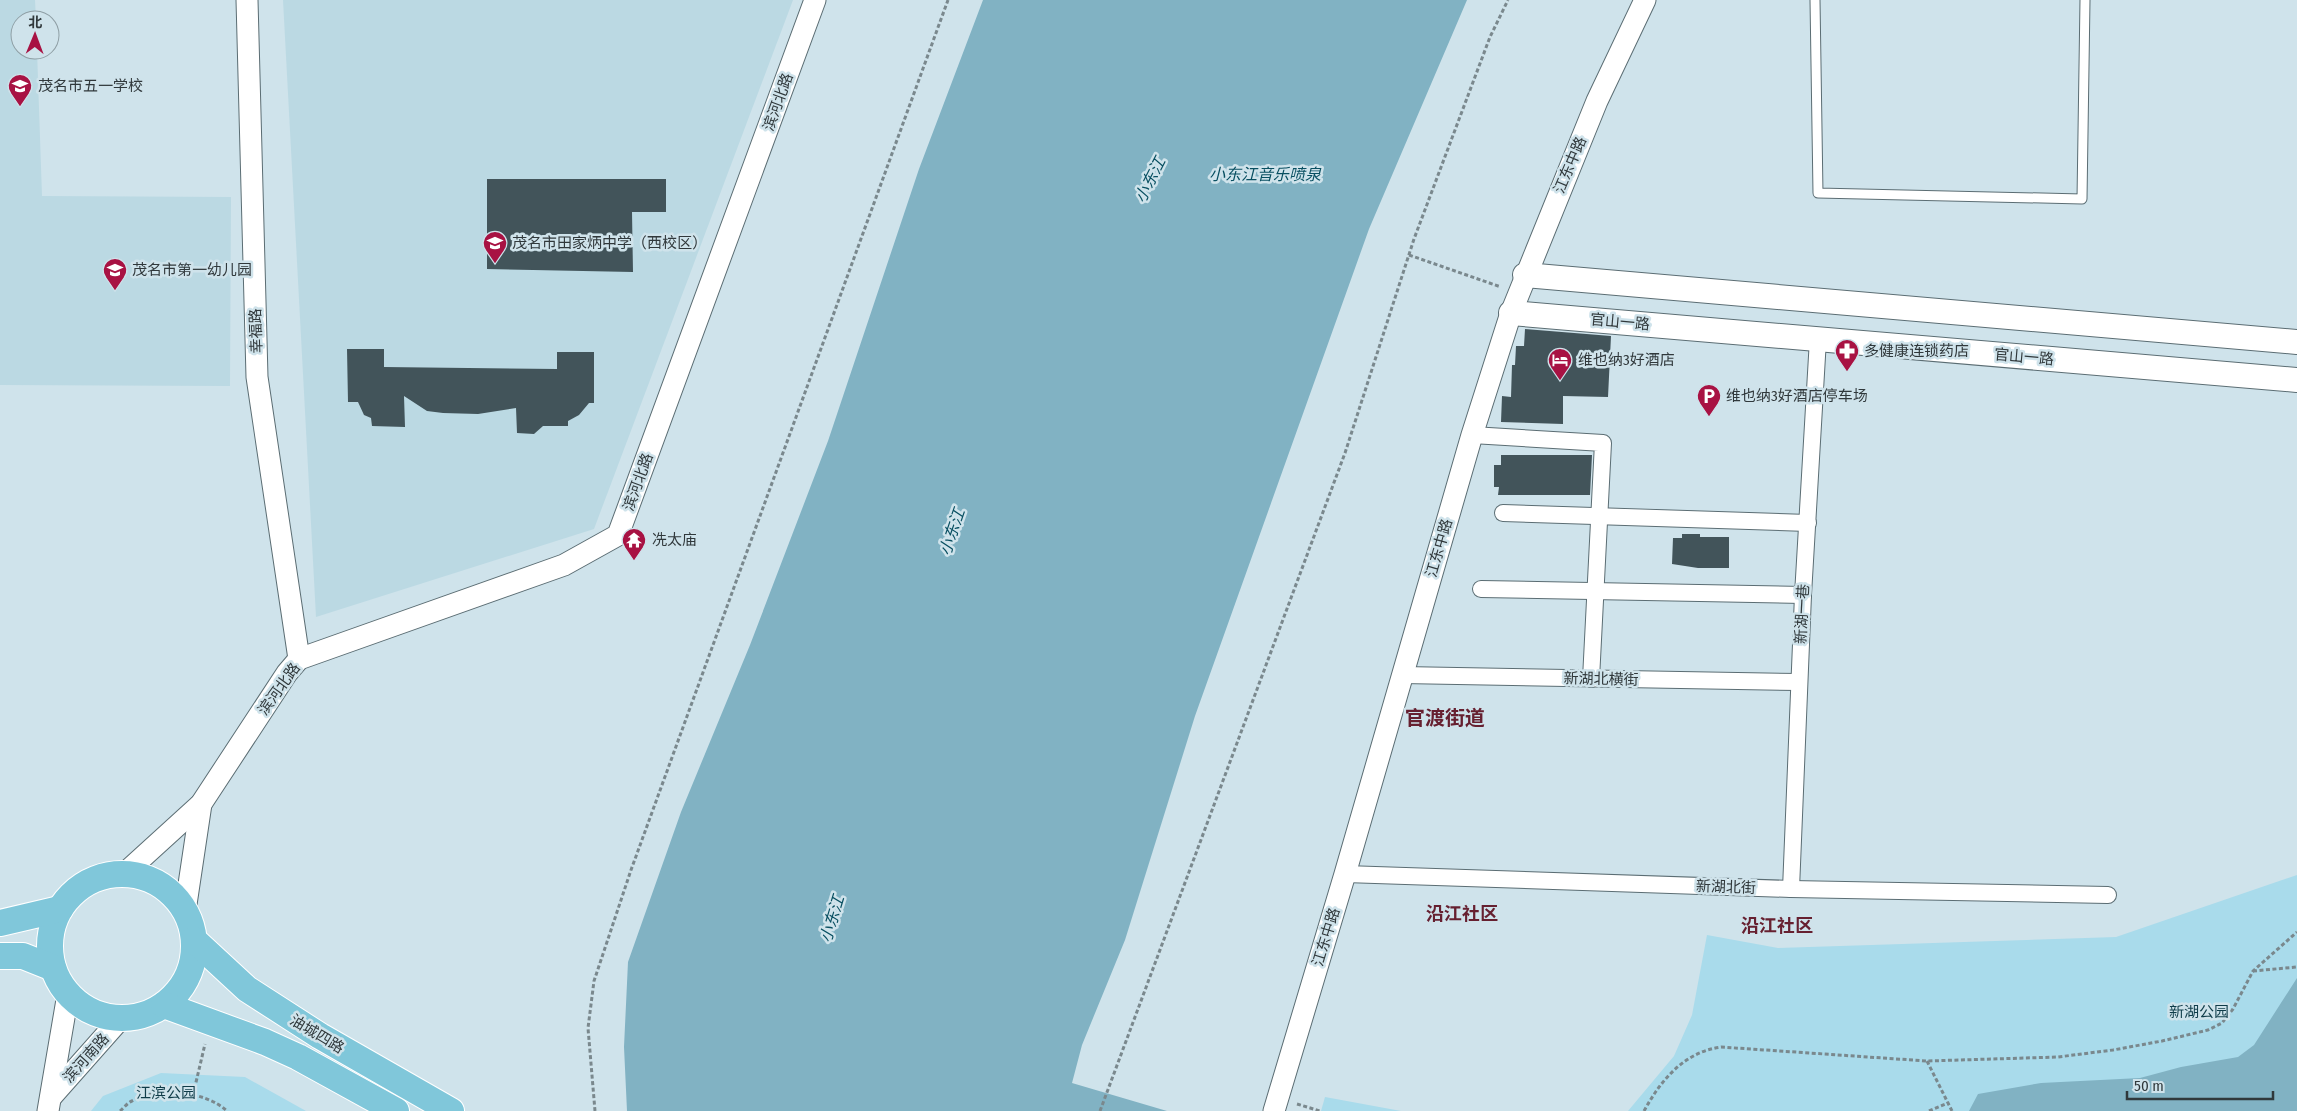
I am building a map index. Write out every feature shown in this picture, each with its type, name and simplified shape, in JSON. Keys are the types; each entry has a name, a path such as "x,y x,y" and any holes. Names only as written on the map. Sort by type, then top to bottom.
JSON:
{"main road":[{"path":"1652,325 1656,286"},
{"path":"1518,293 1656,286 2297,342"},
{"name":"官山一路","path":"1518,293 1652,325 2297,380"},
{"path":"123,875 153,881 171,894 185,911 194,940 194,955 188,977 175,995 164,1005 143,1015 121,1018 92,1012 68,994 53,968 50,938 60,910 69,898 94,880 123,875"},
{"path":"0,923 60,910"},
{"name":"油城四路","path":"194,940 254,994 320,1036 451,1111"},
{"path":"0,956 23,956 53,968"},
{"name":"油城四路","path":"164,1005 266,1042 298,1057 396,1111"}],"street":[{"name":"幸福路","path":"247,0 257,377 299,660"},
{"name":"滨河北路","path":"123,875 201,804 287,673 299,660 564,565 618,535 815,0"},
{"name":"江东中路","path":"1274,1111 1345,874 1472,434 1518,293 1597,101 1645,0"},
{"name":"新湖一巷","path":"1791,889 1803,595 1818,339"},
{"path":"1472,434 1603,443 1598,591 1592,680"},
{"path":"1503,513 1808,523"},
{"path":"1481,589 1803,595"},
{"name":"新湖北横街","path":"1402,674 1592,680 1799,682"},
{"name":"滨河北路","path":"185,911 201,804"},
{"name":"新湖北街","path":"1345,874 1791,889 2108,895"},
{"name":"滨河南路","path":"49,1104 68,994"},
{"name":"滨河南路","path":"49,1104 121,1018"}],"lane":[{"path":"1815,0 1818,193 2082,199 2085,0"}],"path":[{"path":"595,1111 588,1028 594,981 631,870 948,0"},
{"path":"1100,1111 1346,453 1409,255 1490,37 1508,0"},
{"path":"1409,255 1518,293"},
{"path":"1644,1111 1659,1088 1690,1056 1707,1049 1721,1047 1927,1061 2058,1057 2113,1050 2196,1034 2222,1023 2233,1008 2253,971 2297,932"},
{"path":"2253,971 2297,967"},
{"path":"193,1095 210,1022"},
{"path":"1927,1061 1952,1111"},
{"path":"120,1111 132,1100 163,1092 211,1099 227,1111"},
{"path":"1929,1111 1948,1103"}],"shaded area":[{"name":"茂名市第一幼儿园","path":"0,0 35,0 36,10 10,10 10,60 37,60 42,196 231,197 230,386 0,385"},
{"name":"茂名市田家炳中学（西校区）","path":"283,0 793,0 594,529 316,617"}],"green space":[{"name":"新湖公园","path":"2297,875 2297,1111 1628,1111 1674,1056 1692,1015 1707,935 1778,948 2116,937"},
{"name":"江滨公园","path":"161,1073 245,1077 306,1111 91,1111 103,1096"},
{"path":"1325,1097 1401,1111 1321,1111"}],"water":[{"path":"983,0 1467,0 1369,229 1195,716 1125,940 1082,1045 1072,1083 1167,1111 627,1111 624,1047 628,962 681,812 750,645 828,441 919,169"},
{"path":"2297,978 2297,1111 1969,1111 1978,1094 2041,1083 2140,1078 2181,1067 2238,1057 2254,1045"}],"building":[{"path":"487,179 666,179 666,212 632,212 633,272 487,269"},
{"name":"维也纳3好酒店","path":"1525,329 1611,336 1608,397 1563,396 1563,424 1501,422 1502,396 1511,397 1512,365 1515,365 1516,346 1524,346"},
{"path":"347,349 384,349 384,367 557,369 557,352 594,352 594,403 589,403 579,415 568,421 568,426 543,426 534,434 517,433 516,408 478,414 443,413 427,411 404,396 405,427 372,426 371,418 364,415 358,402 348,402"},
{"path":"1501,455 1592,455 1590,495 1498,495 1499,487 1494,487 1494,465 1501,465"},
{"path":"1682,534 1700,534 1700,537 1729,537 1729,568 1698,568 1672,564 1673,538 1682,538"}],"place":[{"name":"茂名市五一学校","path":"20,107"},
{"name":"茂名市田家炳中学（西校区）","path":"495,264"},
{"name":"茂名市第一幼儿园","path":"115,291"},
{"name":"多健康连锁药店","path":"1847,372"},
{"name":"维也纳3好酒店","path":"1560,381"},
{"name":"维也纳3好酒店停车场","path":"1709,417"},
{"name":"冼太庙","path":"634,561"}],"district":[{"name":"官渡街道","path":"1445,718"},
{"name":"沿江社区","path":"1462,914"},
{"name":"沿江社区","path":"1777,926"}],"water label":[{"name":"小东江音乐喷泉","path":"1265,174"},
{"name":"小东江","path":"1150,180"},
{"name":"小东江","path":"952,532"},
{"name":"小东江","path":"832,919"}]}
